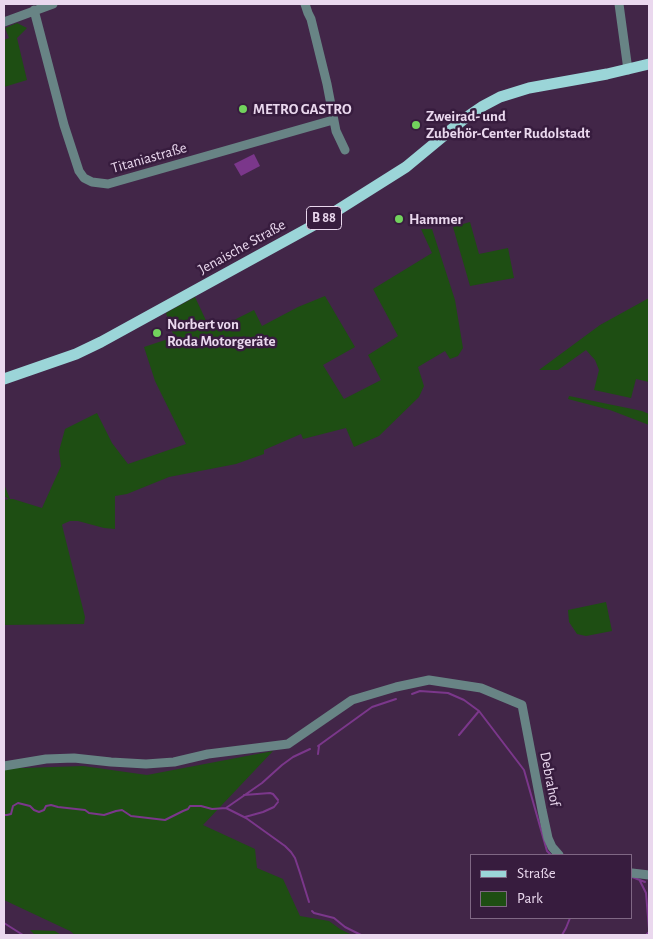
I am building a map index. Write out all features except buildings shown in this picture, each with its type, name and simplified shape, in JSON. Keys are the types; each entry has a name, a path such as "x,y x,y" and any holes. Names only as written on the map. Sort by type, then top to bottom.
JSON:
{"main road":[{"name":"Jenaische Straße","path":"4,379 84,351 314,225 406,167 464,119 500,97 529,88 628,70 649,64"}],"street":[{"path":"4,22 53,4"},
{"path":"306,4 327,84 336,131 345,150"},
{"path":"619,4 628,70"},
{"name":"Titaniastraße","path":"34,10 64,125 79,171 84,178 92,182 108,184 334,120"},
{"name":"Debrahof","path":"4,766 74,758 146,764 174,762 208,754 288,744 352,700 396,687 429,680 481,688 522,705 546,829 552,847 558,854"},
{"path":"633,873 649,875"}],"green space":[{"path":"17,23 27,28 17,38 27,80 4,87 4,40 9,38 5,28"},
{"path":"470,222 479,254 508,248 514,278 470,286 453,227"},
{"path":"421,229 432,229 455,300 463,348 458,356 450,359 445,351 418,367 424,386 419,397 379,436 354,447 346,428 303,439 301,434 264,450 264,454 236,464 169,477 127,494 115,496 115,529 78,521 70,521 62,525 85,617 84,624 4,625 4,500 9,499 4,496 4,484 10,499 42,508 61,466 59,451 65,429 97,413 112,443 128,464 186,444 155,381 144,347 174,337 166,313 195,297 210,329 220,327 254,310 262,326 298,307 325,296 355,347 323,365 344,399 381,380 368,355 398,336 373,289 432,253"},
{"path":"649,298 649,382 636,379 631,398 594,390 599,370 595,360 586,350 558,370 539,370 600,325"},
{"path":"569,396 642,411 649,414 649,425 610,410 568,399"},
{"path":"606,602 612,631 586,636 577,634 569,622 568,610"},
{"path":"273,751 203,825 255,849 257,868 283,879 300,916 329,921 352,935 75,935 4,900 4,763 23,768 83,766 147,775"},
{"path":"30,930 55,931 61,935 35,935"}],"shaded area":[{"path":"254,154 260,166 241,176 234,164"}],"waterway":[{"path":"412,694 420,691 448,693 464,700 479,711 524,770 547,851 550,854"},
{"path":"318,746 372,707 396,699"},
{"path":"459,735 479,711"},
{"path":"318,754 319,746"},
{"path":"4,815 11,814 13,806 18,803 30,806 39,812 44,810 46,806 51,805 104,815 122,810 131,816 165,820 188,809 190,806 212,809 226,808 262,783 293,757 310,749"},
{"path":"244,795 270,793 278,800"},
{"path":"245,817 263,812 274,807 278,802"},
{"path":"226,808 246,818 291,852 295,858 309,902"},
{"path":"633,877 645,882"},
{"path":"640,881 646,893 649,929 646,935"},
{"path":"312,911 334,918 345,927 361,935"},
{"path":"562,935 570,919"},
{"path":"4,923 23,935"}],"place":[{"name":"METRO GASTRO","path":"243,109"},
{"name":"Zweirad- und Zubehör-Center Rudolstadt","path":"416,125"},
{"name":"Hammer","path":"399,219"},
{"name":"Norbert von Roda Motorgeräte","path":"157,333"}]}
